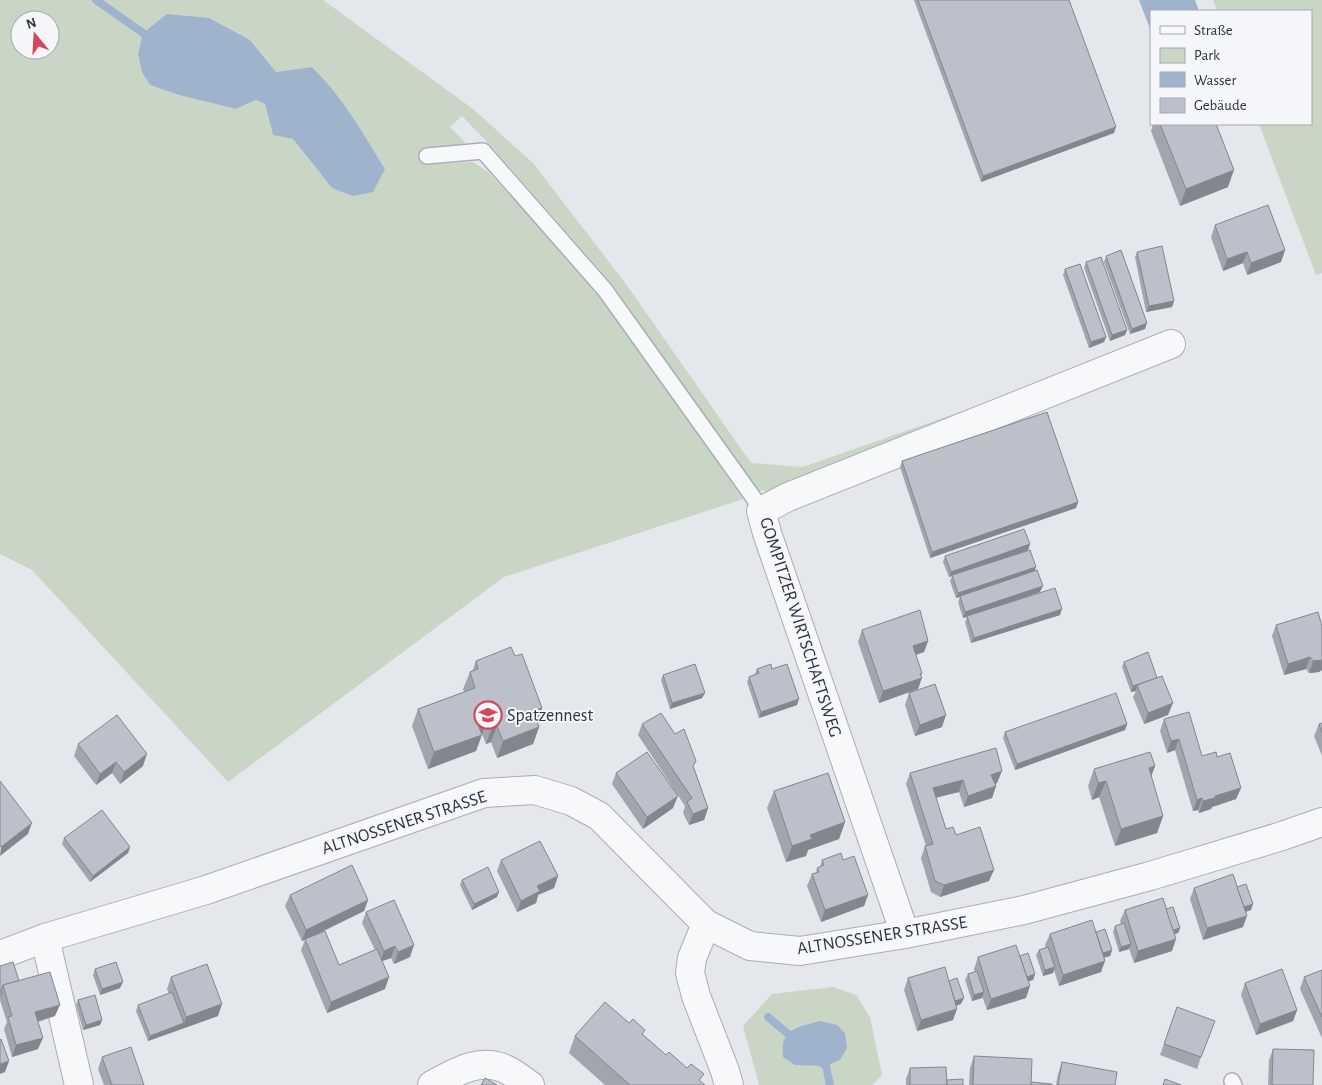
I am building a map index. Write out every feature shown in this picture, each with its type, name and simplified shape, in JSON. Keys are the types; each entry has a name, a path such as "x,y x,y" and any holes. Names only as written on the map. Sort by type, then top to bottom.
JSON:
{"street":[{"name":"GOMPITZER WIRTSCHAFTSWEG","path":"905,934 760,511 788,497 1171,344"},
{"name":"ALTNOSSENER STRASSE","path":"0,955 45,938 206,890 484,793 535,790 571,801 599,816 706,924 750,946 800,950 905,934 1024,910 1132,881 1282,836 1322,822"},
{"path":"706,924 692,958 690,974 696,996 729,1085"},
{"path":"45,938 79,1085"},
{"path":"432,1085 459,1070 481,1064 504,1068 530,1085"}],"lane":[{"path":"427,156 483,151 605,290 753,497 760,511"}],"green space":[{"path":"0,0 323,0 473,109 533,163 626,284 751,463 803,467 1040,384 773,493 755,489 612,284 494,149 462,116 450,127 465,142 464,145 423,149 429,164 473,162 488,172 601,294 743,499 504,577 228,782 32,570 0,554","holes":["250,40 276,72 312,67 333,90 385,169 332,188 293,139 273,135 265,104 256,100 236,109 179,95 150,85"]},
{"path":"1213,0 1322,0 1322,273 1316,275 1259,125 1312,125 1312,10 1217,10"},
{"path":"833,987 856,995 870,1017 882,1075 872,1085 759,1085 743,1026 772,994"}],"water":[{"path":"1139,0 1195,0 1199,10 1150,10 1150,28"},
{"path":"167,14 209,18 250,40 276,72 312,67 333,90 385,169 373,192 353,196 332,188 293,139 273,135 265,104 256,100 236,109 179,95 150,85 142,72 138,54 143,33"},
{"path":"820,1021 837,1025 845,1033 847,1048 840,1060 826,1066 795,1065 783,1057 785,1038 792,1030"}],"building":[{"path":"918,0 1069,0 1116,127 983,176"},
{"path":"1160,125 1216,125 1234,170 1186,189"},
{"path":"1268,205 1285,250 1251,263 1247,252 1227,259 1215,225"},
{"path":"1162,246 1174,301 1149,306 1137,252"},
{"path":"1121,250 1147,323 1132,329 1106,256"},
{"path":"1101,257 1127,330 1112,335 1086,262"},
{"path":"1080,264 1106,337 1091,342 1065,269"},
{"path":"1047,412 1078,502 932,552 902,461"},
{"path":"1024,529 1030,544 951,572 945,556"},
{"path":"1030,550 1036,567 958,593 952,575"},
{"path":"1037,570 1043,586 965,612 960,596"},
{"path":"1055,588 1062,609 974,638 967,616"},
{"path":"920,610 928,641 913,646 922,678 883,691 862,630"},
{"path":"1318,612 1322,626 1322,660 1313,661 1310,657 1288,664 1276,625"},
{"name":"Spatzennest","path":"511,647 515,656 522,654 542,708 533,711 539,727 503,741 497,726 492,728 488,718 477,722 482,735 434,752 418,709 475,688 470,672 478,669 476,661"},
{"path":"1148,652 1157,678 1133,686 1124,662"},
{"path":"695,664 705,693 672,703 663,675"},
{"path":"771,664 772,669 787,664 799,699 761,712 749,677 759,673 757,669"},
{"path":"1162,676 1173,703 1148,713 1137,685"},
{"path":"935,684 946,715 920,725 909,693"},
{"path":"1116,693 1127,724 1017,764 1005,732"},
{"path":"1189,712 1202,756 1216,752 1217,757 1230,753 1241,788 1215,796 1215,798 1203,801 1202,798 1197,800 1179,739 1171,741 1164,719"},
{"path":"661,713 675,734 684,729 696,761 693,766 708,808 693,814 687,802 692,798 642,724"},
{"path":"117,715 147,754 124,772 116,762 100,774 78,744"},
{"path":"996,748 1002,771 991,775 996,786 968,796 963,780 933,788 946,829 953,827 956,835 980,827 994,870 944,885 935,881 925,846 933,844 910,773"},
{"path":"647,752 678,796 647,817 616,773"},
{"path":"1150,752 1155,766 1149,768 1163,816 1121,829 1106,781 1098,783 1094,769"},
{"path":"828,773 845,822 810,835 812,839 792,846 774,791"},
{"path":"0,781 32,823 1,847 0,846"},
{"path":"102,810 130,847 93,876 64,838"},
{"path":"540,841 558,876 537,886 540,891 521,901 501,860"},
{"path":"841,853 843,860 854,856 868,895 825,910 812,874 819,872 817,868 824,865 822,860"},
{"path":"352,865 368,900 306,930 290,895"},
{"path":"488,867 499,892 474,904 462,880"},
{"path":"1233,874 1247,916 1207,928 1194,888"},
{"path":"1246,884 1253,904 1244,907 1237,887"},
{"path":"1163,898 1176,939 1138,951 1125,910"},
{"path":"394,900 414,945 398,952 395,946 384,951 366,912"},
{"path":"1173,907 1180,928 1173,930 1166,909"},
{"path":"1092,920 1105,961 1063,975 1050,934"},
{"path":"1124,923 1131,944 1121,947 1115,926"},
{"path":"1105,929 1112,950 1103,953 1096,932"},
{"path":"325,931 339,965 377,949 389,977 331,1002 305,939"},
{"path":"1016,945 1030,986 991,999 978,957"},
{"path":"1048,947 1055,967 1045,970 1039,950"},
{"path":"1028,953 1035,974 1027,977 1020,956"},
{"path":"13,962 19,981 3,985 0,996 0,966"},
{"path":"116,962 123,982 102,989 95,969"},
{"path":"207,964 222,1004 186,1017 171,977"},
{"path":"945,967 957,1009 921,1020 908,978"},
{"path":"1282,969 1297,1010 1260,1024 1245,983"},
{"path":"1322,970 1322,1017 1304,977"},
{"path":"977,971 984,992 974,995 968,974"},
{"path":"50,972 60,1005 35,1012 43,1038 16,1045 8,1017 12,1016 3,985"},
{"path":"957,978 964,998 955,1001 949,981"},
{"path":"172,992 184,1023 150,1036 138,1005"},
{"path":"95,995 102,1020 86,1025 78,1000"},
{"path":"605,1002 629,1023 633,1019 645,1030 642,1034 666,1055 669,1052 687,1068 691,1064 704,1074 699,1080 705,1085 630,1085 575,1036"},
{"path":"1177,1007 1215,1021 1201,1057 1164,1044"},
{"path":"0,1040 9,1061 0,1064"},
{"path":"131,1047 144,1085 112,1085 102,1057"},
{"path":"1273,1049 1314,1050 1313,1085 1272,1085"},
{"path":"974,1056 1032,1059 1031,1085 973,1085"},
{"path":"1062,1062 1117,1072 1115,1085 1058,1085"},
{"path":"946,1067 947,1085 910,1085 910,1068"},
{"path":"485,1078 497,1085 481,1085"},
{"path":"963,1079 963,1085 947,1085 947,1080"},
{"path":"1165,1079 1181,1085 1163,1085"},
{"path":"1031,1082 1052,1084 1052,1085 1031,1085"}],"waterway":[{"path":"96,0 143,33"},
{"path":"768,1017 795,1040"},
{"path":"819,1061 826,1066 830,1085"}],"place":[{"name":"Spatzennest","path":"488,715"}]}
